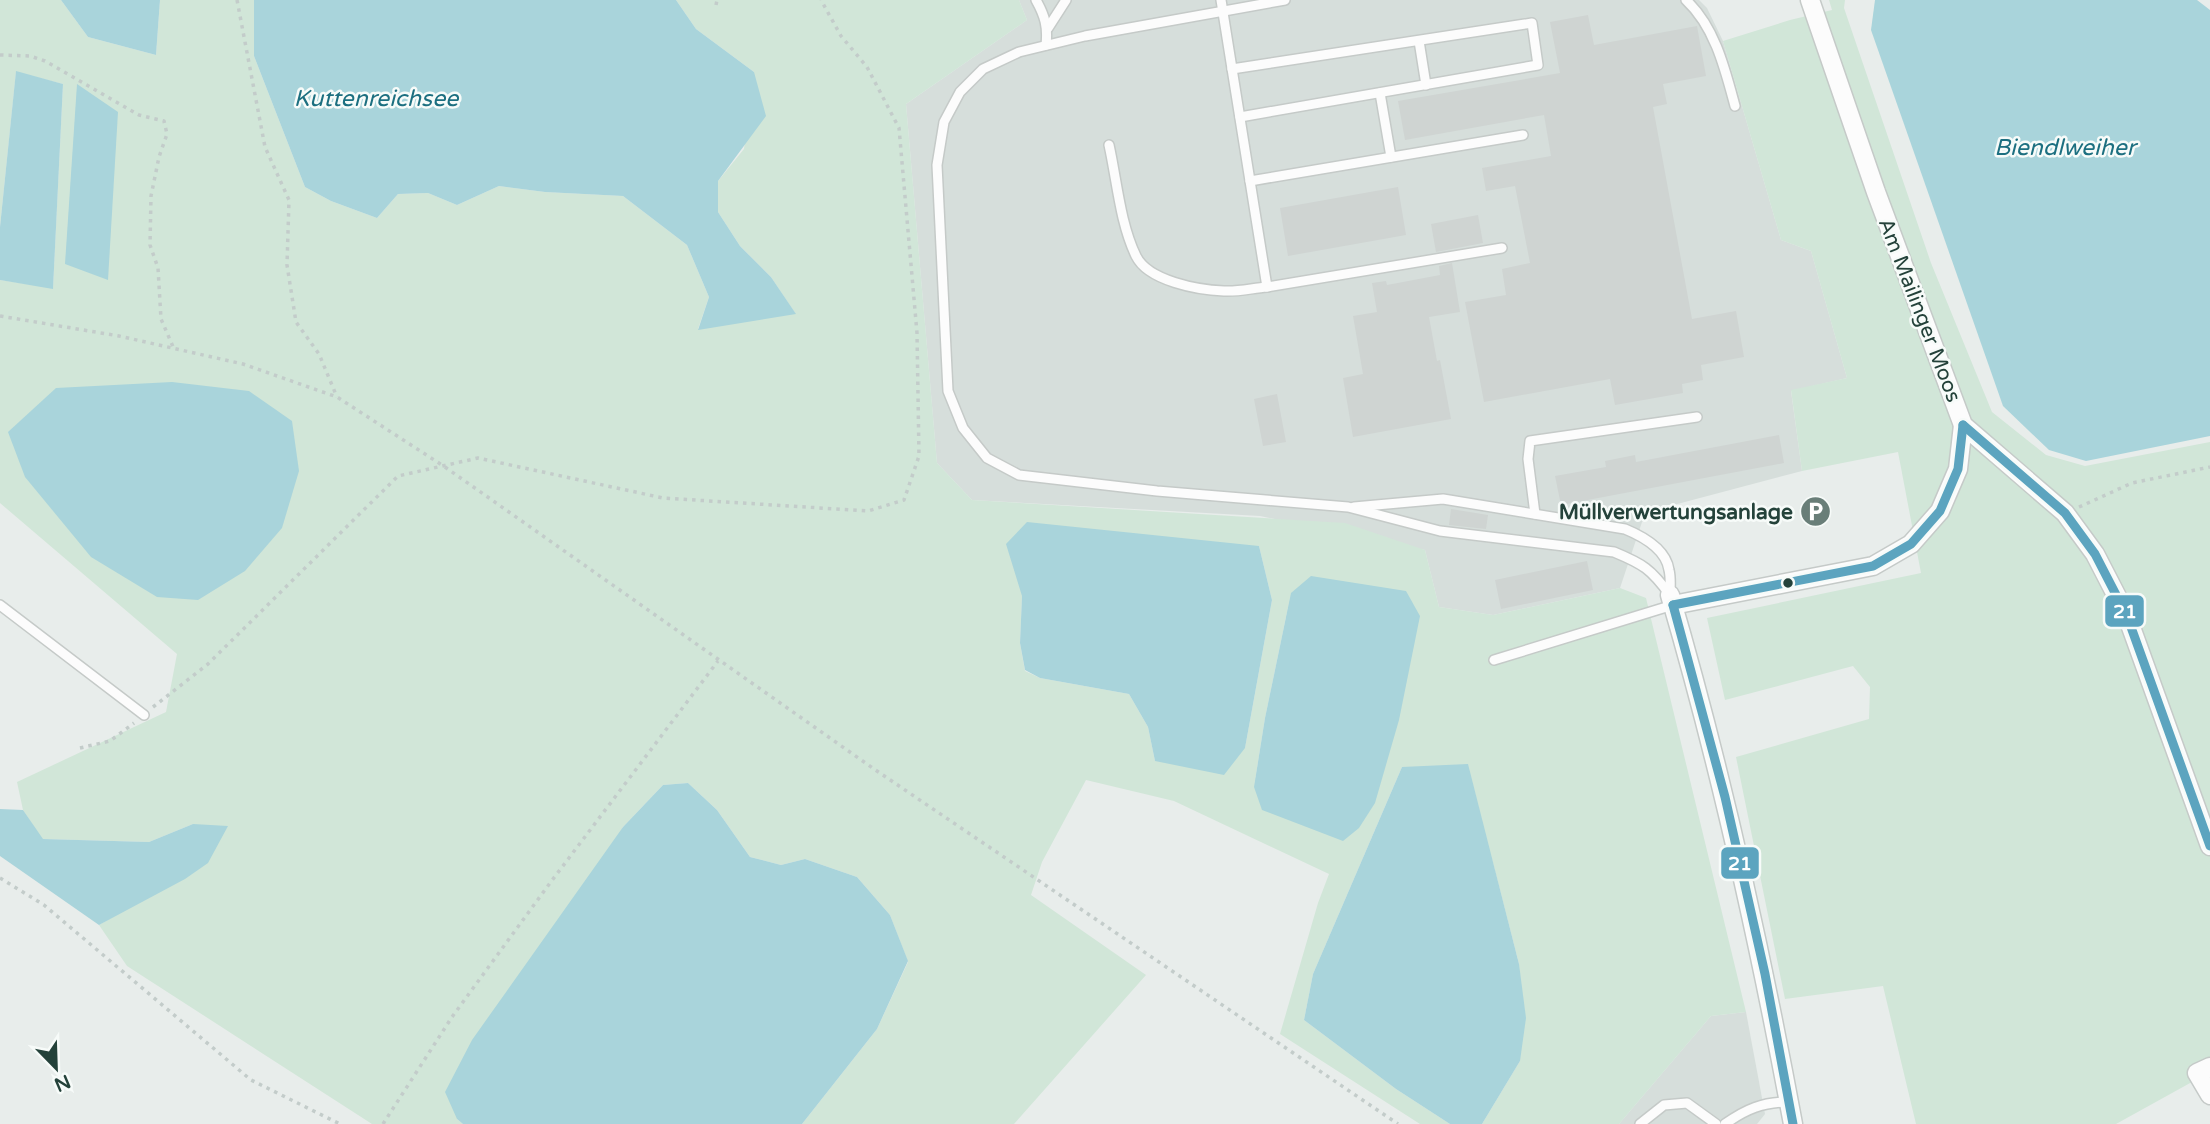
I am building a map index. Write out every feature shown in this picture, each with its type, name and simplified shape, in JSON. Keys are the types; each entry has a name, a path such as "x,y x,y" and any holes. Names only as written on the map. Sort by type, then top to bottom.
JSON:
{"street":[{"name":"Am Mailinger Moos","path":"1810,0 1876,192 1963,425 2065,513 2095,554 2127,616 2210,846"},
{"path":"1793,1124 1765,974 1725,797 1671,600 1873,566 1911,544 1940,511 1958,468 1963,425"},
{"path":"2210,1067 2197,1073 2210,1095"}],"lane":[{"path":"1036,0 1048,28 1046,45"},
{"path":"1048,28 1066,0"},
{"path":"1221,0 1267,287"},
{"path":"1285,0 1085,36 1019,52 983,69 960,92 944,122 937,165 948,391 963,428 987,458 1020,475 1157,491 1348,507 1443,499 1625,529 1645,537 1662,555 1670,568 1671,600"},
{"path":"1686,0 1693,6 1712,37 1735,106"},
{"path":"1232,69 1532,23 1538,65 1240,117"},
{"path":"1419,41 1426,85"},
{"path":"1380,93 1391,157"},
{"path":"1250,181 1522,135"},
{"path":"1109,145 1127,230 1137,259 1155,274 1181,285 1225,292 1502,248"},
{"path":"1535,514 1528,459 1530,440 1697,417"},
{"path":"1348,507 1440,531 1614,551 1640,563 1655,574 1671,600"},
{"path":"1494,660 1671,600"},
{"path":"0,605 144,715"},
{"path":"1725,1124 1747,1109 1773,1102 1789,1102"},
{"path":"1640,1124 1664,1105 1687,1103 1716,1124"}],"path":[{"path":"237,0 265,147 289,200 286,265 296,322 319,354 337,397"},
{"path":"80,748 110,741 208,664 398,476 478,458 663,498 868,511 904,500 919,456 917,333 899,128 867,68 841,36 821,0"},
{"path":"0,55 30,56 45,61 139,115 164,121 167,134 151,196 149,245 158,268 161,319 174,349"},
{"path":"0,316 119,336 243,364 337,397 445,467 874,769 1398,1124"},
{"path":"2065,513 2133,483 2210,467"},
{"path":"383,1124 460,1006 718,661"},
{"path":"0,878 44,905 251,1080 340,1124"}],"shaded area":[{"path":"1019,0 1699,0 1707,8 1723,41 1781,240 1811,251 1847,378 1791,391 1802,471 1666,507 1642,522 1620,588 1493,615 1439,607 1425,550 1260,516 972,500 937,463 906,104 1027,20"},
{"path":"1746,1012 1765,1114 1757,1124 1619,1124 1711,1016"}],"green space":[{"path":"0,0 61,0 88,37 156,55 160,0 254,0 254,56 305,187 331,201 377,218 398,194 428,193 457,205 499,186 545,192 623,196 687,245 709,297 698,329 795,313 771,277 740,246 718,212 718,181 744,149 754,72 696,29 676,0 1019,0 1027,20 906,104 937,463 972,500 1345,523 1425,550 1439,607 1493,615 1620,588 1646,598 1746,1012 1711,1016 1619,1124 1482,1124 1520,1061 1519,964 1492,859 1402,767 1313,974 1304,1020 1396,1089 1450,1124 1420,1124 1280,1034 1329,874 1174,801 1086,780 1042,862 1031,895 1146,975 1014,1124 802,1124 877,1029 908,962 890,915 857,877 805,859 781,865 750,857 717,810 688,783 663,785 623,827 457,1119 463,1124 372,1124 127,966 99,925 128,908 193,824 149,842 42,839 23,810 17,782 166,712 177,654 0,503 0,280 53,288 63,84 16,72 0,227","holes":["1259,546 1272,600 1245,748 1155,761 1148,727 1129,694 1040,678 1025,671 1020,643 1022,596","1291,593 1254,787 1265,718"]},
{"path":"1829,0 1845,0 1844,8 1931,263 1992,412 2046,455 2085,466 2210,442 2210,1072 2116,1124 1916,1124 1883,986 1785,999 1736,757 1869,719 1870,687 1853,666 1725,700 1707,618 1921,573 1898,452 1802,471 1791,390 1847,378 1811,251 1781,240 1723,41 1832,10"}],"water":[{"path":"61,0 160,0 156,55 88,37"},
{"name":"Kuttenreichsee","path":"254,0 676,0 696,29 754,72 766,116 718,181 718,212 740,246 771,277 796,314 698,330 709,297 687,245 623,196 545,192 499,186 457,205 428,193 398,194 377,218 331,201 305,187 254,56"},
{"name":"Biendlweiher","path":"1875,0 2197,0 2210,10 2210,436 2086,461 2049,450 2003,406 1871,30"},
{"path":"16,71 63,84 53,289 0,280 0,227"},
{"path":"77,84 118,112 108,280 65,264"},
{"path":"172,382 249,391 292,421 299,471 282,528 245,571 198,600 157,597 91,557 25,477 8,432 56,388"},
{"path":"1027,522 1259,546 1272,600 1245,748 1224,775 1155,761 1148,727 1129,694 1040,678 1025,670 1020,643 1022,596 1006,544"},
{"path":"1311,576 1406,591 1420,616 1399,720 1375,803 1359,828 1343,841 1262,810 1254,787 1265,718 1291,593"},
{"path":"1468,764 1519,964 1526,1018 1520,1061 1482,1124 1450,1124 1396,1089 1304,1020 1313,974 1402,767"},
{"path":"688,783 717,810 750,857 781,865 805,859 857,877 890,915 908,961 877,1029 802,1124 463,1124 457,1119 445,1092 472,1040 623,827 663,785"},
{"path":"0,809 23,810 43,839 149,842 193,824 228,826 208,863 185,879 99,925 0,856"}],"building":[{"path":"1588,15 1594,45 1697,26 1706,76 1663,84 1667,104 1653,107 1692,319 1736,311 1744,357 1701,365 1703,380 1682,384 1683,393 1615,405 1610,379 1484,402 1465,302 1506,295 1502,269 1530,263 1515,186 1486,191 1482,168 1551,156 1544,115 1405,140 1398,101 1560,73 1550,22"},
{"path":"1398,187 1406,235 1288,256 1280,208"},
{"path":"1478,215 1483,243 1436,252 1431,224"},
{"path":"1452,263 1460,312 1429,317 1451,419 1353,437 1343,378 1363,374 1353,316 1377,312 1372,283 1386,281 1387,285 1440,275 1439,266"},
{"path":"1277,394 1286,442 1263,446 1254,399"},
{"path":"1779,435 1784,463 1561,505 1555,476 1606,467 1605,461 1635,455 1636,462"},
{"path":"1451,509 1488,515 1486,529 1449,525"},
{"path":"1587,561 1593,590 1501,609 1495,580"}],"transit line":[{"name":"21","path":"1963,425 2065,513 2095,554 2127,616 2210,846"},
{"name":"21","path":"1673,605 1873,566 1911,544 1940,511 1958,469 1963,425"},
{"name":"21","path":"1673,605 1725,797 1765,974 1793,1124"}],"place":[{"name":"Müllverwertungsanlage","path":"1816,512"}]}
